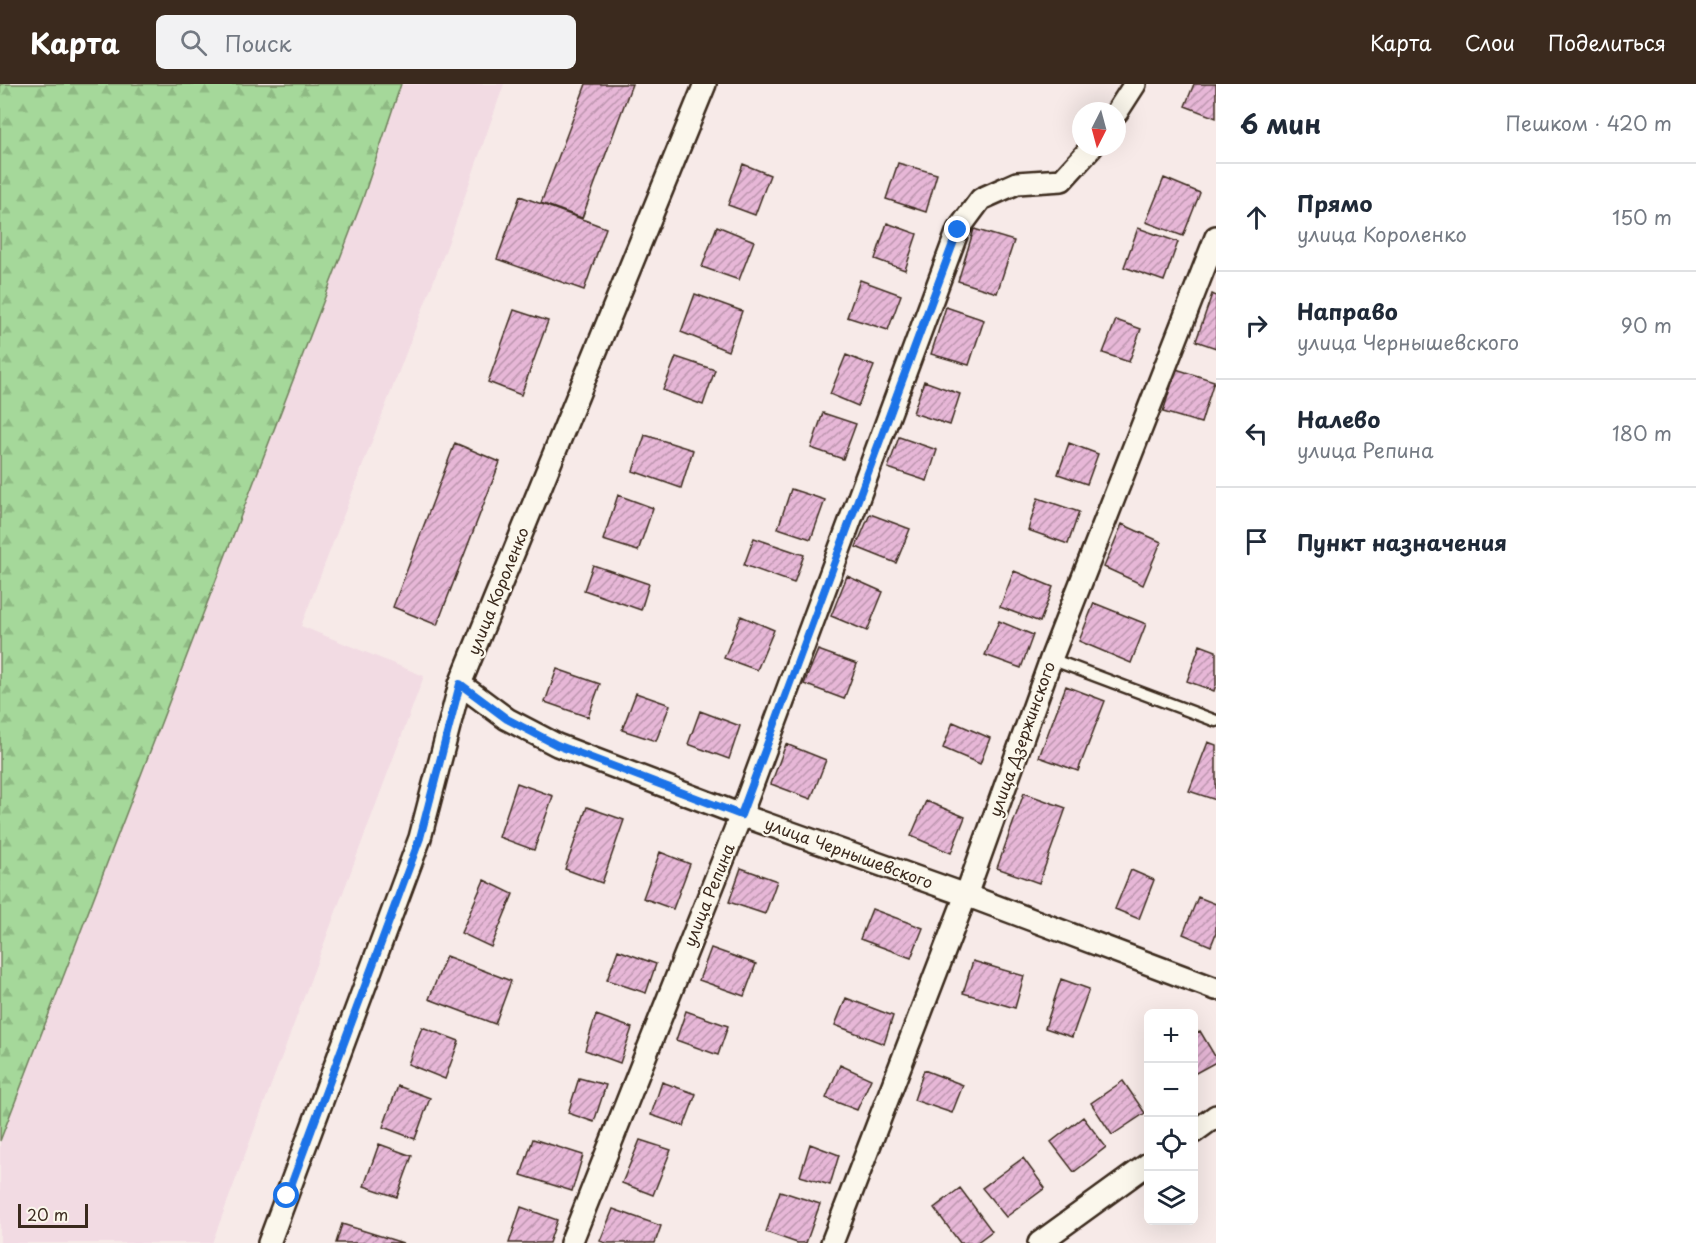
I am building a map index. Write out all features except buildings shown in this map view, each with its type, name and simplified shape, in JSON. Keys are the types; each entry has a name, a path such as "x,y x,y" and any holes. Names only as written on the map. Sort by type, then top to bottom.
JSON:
{"street":[{"name":"улица Короленко","path":"269,1243 420,838 460,684 705,84"},
{"path":"1123,102 1135,84"},
{"name":"улица Репина","path":"571,1243 741,815 958,230 981,199 1017,183 1062,180 1084,156"},
{"name":"улица Дзержинского","path":"832,1243 966,895 1051,659 1216,237"},
{"name":"улица Чернышевского","path":"460,684 507,719 557,745 741,815 966,895 1216,988"},
{"path":"1198,1129 1216,1116"},
{"path":"1039,1243 1144,1168"}],"lane":[{"path":"1051,659 1216,721"}],"shaded area":[{"path":"400,84 504,84 452,233 301,626 424,676 212,1243 0,1243 0,1141 362,201"}],"green space":[{"path":"0,84 401,84 362,201 0,1141"}],"route":[{"path":"287,1196 420,838 460,684 507,719 557,745 741,815 958,230"}]}
